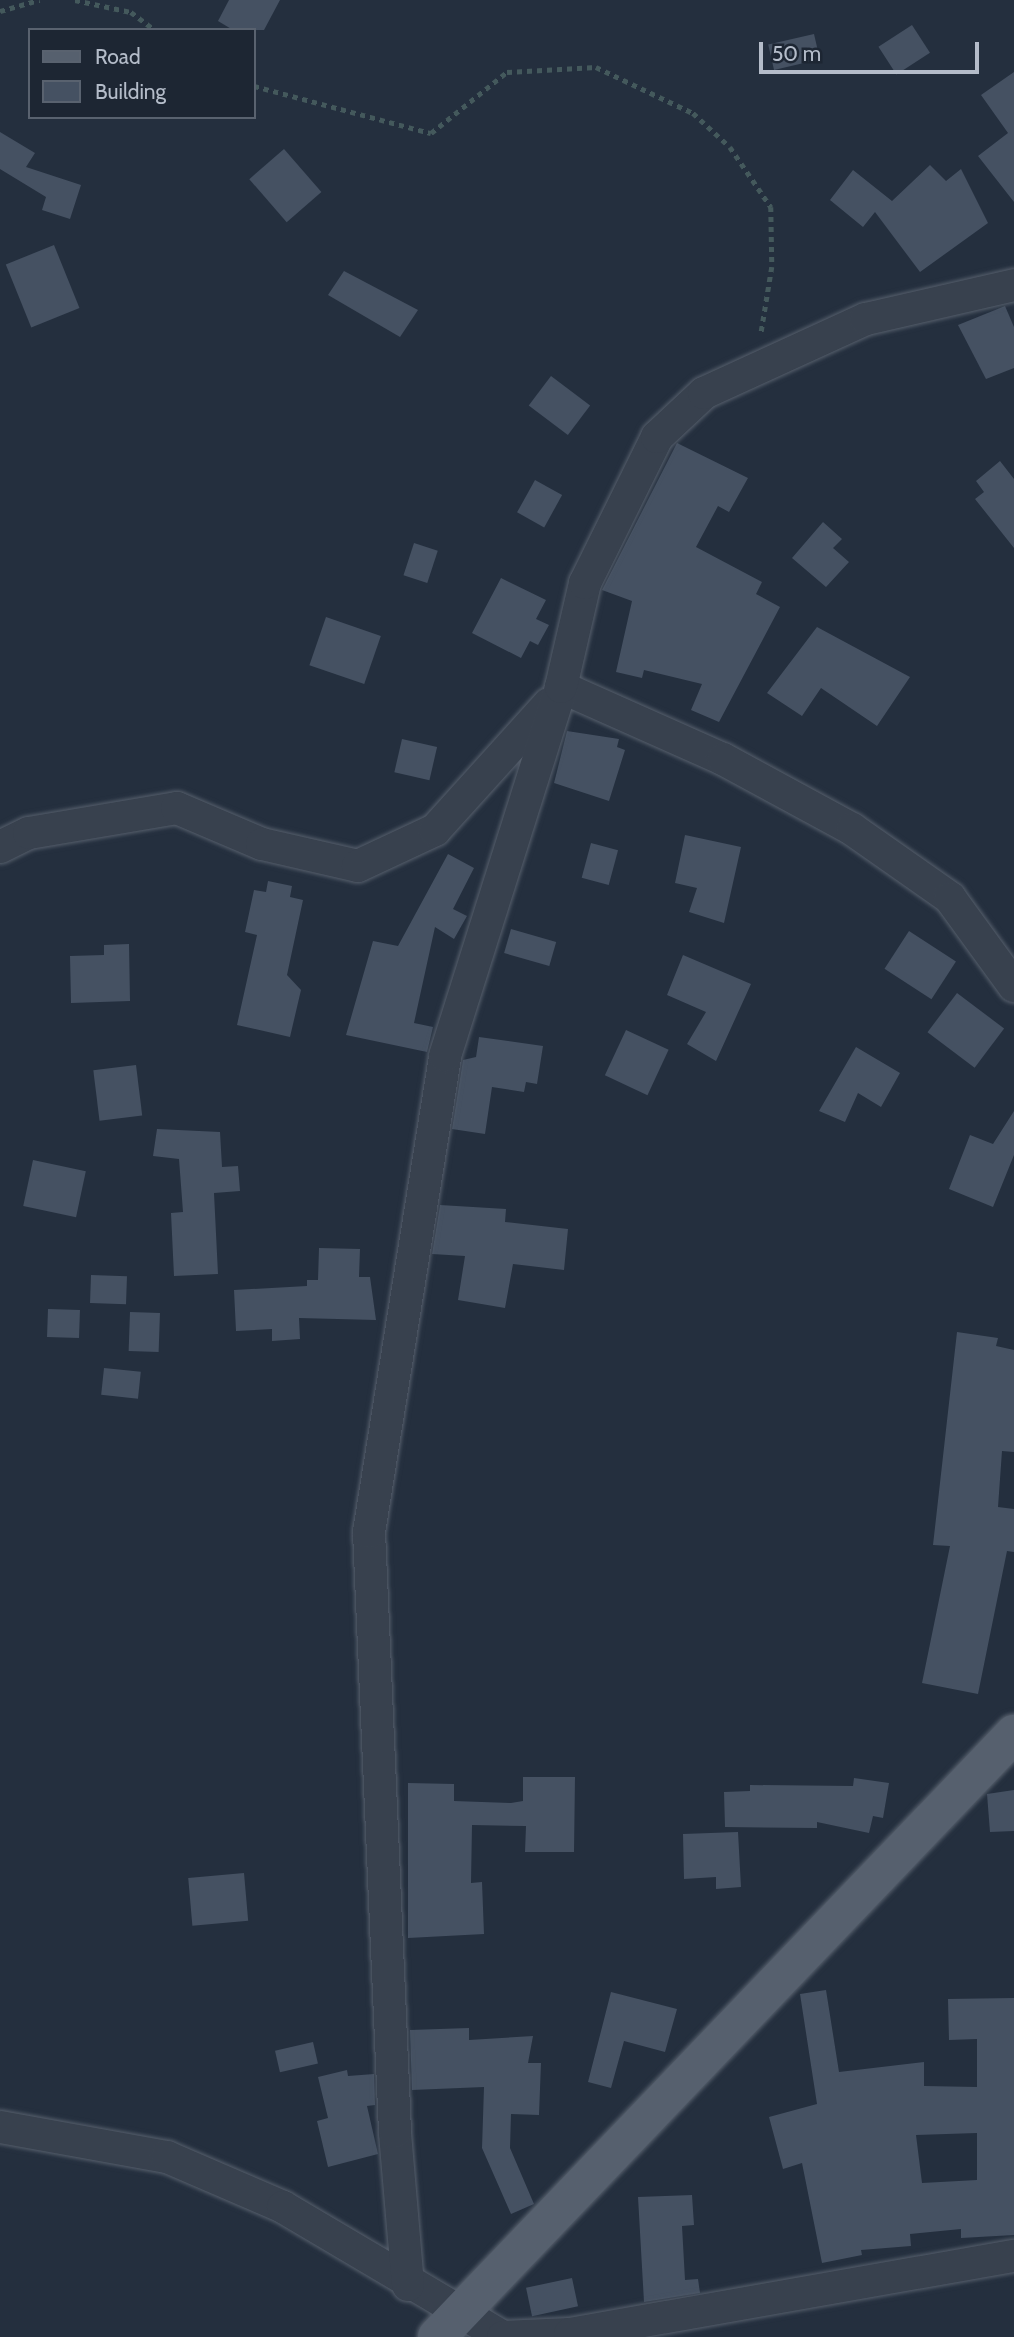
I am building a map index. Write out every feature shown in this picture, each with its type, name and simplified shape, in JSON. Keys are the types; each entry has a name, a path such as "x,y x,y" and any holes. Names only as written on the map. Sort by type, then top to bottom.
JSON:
{"main road":[{"path":"448,2325 1000,1762 1014,1734"}],"street":[{"path":"408,2285 395,2132 369,1532 445,1056 559,691 585,583 657,438 704,393 866,319 1014,285"},
{"path":"0,847 29,834 177,808 262,844 358,866 435,830 559,691"},
{"path":"559,691 723,759 852,829 950,898 1014,986"},
{"path":"0,2127 167,2157 283,2207 408,2285 448,2325 503,2337 571,2335 1014,2256"}],"path":[{"path":"0,11 39,0"},
{"path":"75,0 131,12 152,28"},
{"path":"256,87 432,133 507,72 596,67 693,113 730,147 771,207 772,267 754,370"}],"building":[{"path":"229,0 280,0 264,30 230,28 218,21"},
{"path":"912,25 930,53 896,74 878,47"},
{"path":"814,34 820,59 774,70 768,45"},
{"path":"1014,72 1014,202 978,156 1008,133 981,95"},
{"path":"0,132 35,153 26,167 81,185 70,219 42,210 46,197 0,169"},
{"path":"284,149 321,192 287,222 249,179"},
{"path":"930,165 946,181 961,169 988,223 920,272 875,212 863,227 830,200 853,170 892,201"},
{"path":"54,245 79,308 31,328 6,264"},
{"path":"344,271 418,310 400,337 328,295"},
{"path":"1005,306 1014,327 1014,368 986,379 958,325"},
{"path":"551,376 590,405 568,435 529,406"},
{"path":"677,443 748,478 729,512 718,506 696,547 762,582 756,594 780,607 719,722 691,710 702,684 644,670 642,678 616,672 632,601 602,590"},
{"path":"1000,461 1014,479 1014,548 975,499 984,492 976,481"},
{"path":"535,480 562,495 544,527 517,512"},
{"path":"823,522 842,539 833,548 849,562 826,587 792,558"},
{"path":"414,543 438,551 427,583 403,575"},
{"path":"501,578 546,600 536,619 549,625 538,645 530,641 521,658 472,633"},
{"path":"326,617 381,636 364,684 309,665"},
{"path":"817,627 910,677 877,726 821,688 802,716 767,693"},
{"path":"567,731 619,739 617,747 625,750 609,801 554,783"},
{"path":"402,739 437,747 429,780 394,772"},
{"path":"685,835 741,847 724,923 689,912 697,888 675,883"},
{"path":"591,843 618,850 609,885 582,878"},
{"path":"448,854 474,868 453,909 467,916 454,939 435,927 414,1023 433,1027 427,1052 346,1035 373,941 398,946"},
{"path":"268,881 292,886 290,897 303,900 287,975 301,990 290,1037 237,1025 257,935 245,932 254,890 266,892"},
{"path":"511,929 556,942 549,966 504,953"},
{"path":"909,931 956,961 931,999 884,969"},
{"path":"129,944 130,1001 71,1003 70,956 104,955 104,945"},
{"path":"683,955 751,984 716,1061 687,1044 706,1012 667,995"},
{"path":"957,993 1004,1029 975,1068 928,1032"},
{"path":"626,1030 669,1050 647,1095 605,1075"},
{"path":"479,1037 543,1046 537,1084 526,1082 524,1092 492,1087 485,1134 452,1129 463,1060 476,1057"},
{"path":"856,1047 900,1073 881,1107 858,1093 845,1122 819,1111"},
{"path":"136,1065 142,1116 100,1121 93,1070"},
{"path":"1014,1111 1014,1155 993,1207 949,1189 970,1135 993,1144"},
{"path":"157,1129 220,1132 222,1167 238,1166 240,1191 214,1193 218,1274 174,1276 171,1213 183,1212 179,1159 153,1156"},
{"path":"33,1160 86,1171 76,1217 23,1206"},
{"path":"440,1205 506,1209 505,1222 568,1229 564,1270 513,1264 505,1308 458,1300 465,1256 432,1254"},
{"path":"319,1248 360,1249 359,1277 370,1277 376,1320 299,1318 300,1339 272,1341 272,1329 236,1331 234,1290 307,1286 307,1280 318,1280"},
{"path":"91,1275 127,1276 126,1304 90,1303"},
{"path":"48,1309 80,1310 79,1338 47,1337"},
{"path":"130,1312 160,1313 159,1352 129,1351"},
{"path":"957,1332 998,1338 996,1346 1014,1350 1014,1452 1002,1451 998,1507 1014,1509 1014,1552 1007,1551 978,1694 922,1683 950,1546 933,1545"},
{"path":"104,1368 141,1372 138,1399 101,1395"},
{"path":"523,1777 575,1777 574,1852 525,1852 526,1826 472,1825 471,1883 482,1882 484,1934 408,1938 408,1783 454,1784 454,1801 511,1803 523,1801"},
{"path":"854,1778 889,1783 883,1818 873,1816 869,1833 817,1822 817,1828 725,1827 724,1792 750,1791 750,1785 853,1786"},
{"path":"1014,1790 1014,1831 990,1832 987,1794"},
{"path":"738,1832 741,1887 716,1889 716,1877 684,1879 683,1834"},
{"path":"244,1873 248,1921 192,1926 188,1878"},
{"path":"826,1990 839,2072 924,2062 924,2086 977,2087 977,2039 949,2040 948,1999 1014,1998 1014,2235 961,2238 961,2229 910,2234 911,2246 861,2250 862,2255 822,2263 802,2163 783,2169 769,2117 817,2104 800,1994","holes":["977,2133 977,2180 922,2183 916,2135"]},
{"path":"611,1992 677,2009 665,2052 624,2041 611,2088 588,2082"},
{"path":"469,2028 469,2040 533,2036 528,2063 541,2063 539,2115 511,2114 510,2148 534,2204 511,2214 482,2148 484,2087 412,2090 410,2030"},
{"path":"313,2042 318,2063 280,2072 275,2051"},
{"path":"347,2070 348,2076 374,2074 375,2105 367,2106 378,2154 328,2167 317,2121 328,2118 318,2077"},
{"path":"692,2195 694,2225 682,2226 685,2280 698,2279 700,2293 644,2302 638,2197"},
{"path":"572,2278 578,2306 532,2316 526,2288"}]}
